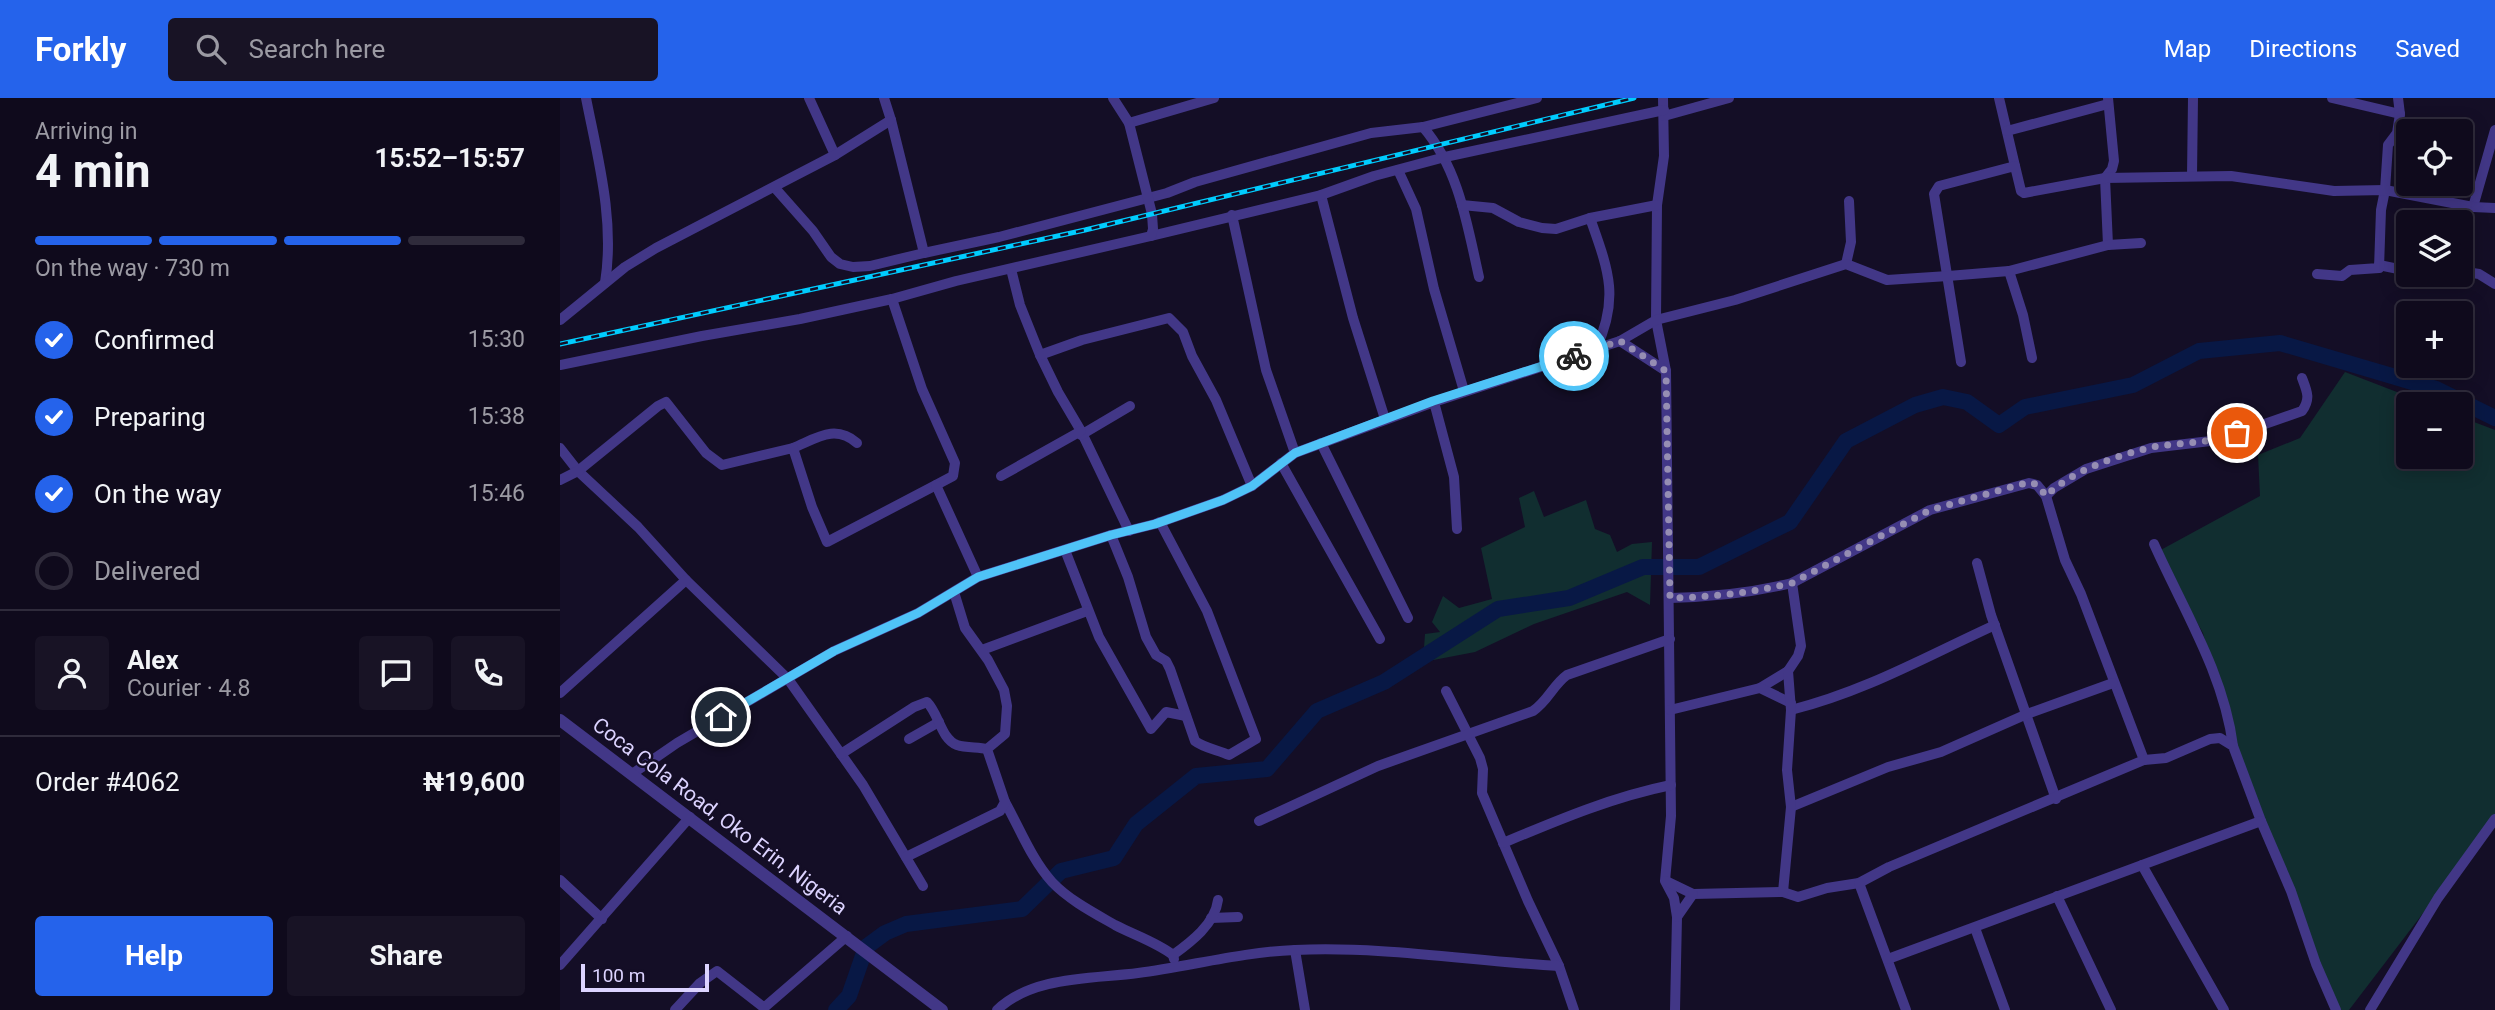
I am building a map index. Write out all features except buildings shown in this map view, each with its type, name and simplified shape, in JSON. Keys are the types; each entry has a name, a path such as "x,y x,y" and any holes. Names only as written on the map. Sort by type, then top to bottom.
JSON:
{"street":[{"path":"586,98 609,220 610,257 605,283"},
{"path":"809,98 835,155"},
{"path":"884,98 924,253"},
{"path":"1129,123 1214,98"},
{"path":"775,188 831,257 840,264 870,267 999,237 1371,133 1423,127 1508,102 1537,98"},
{"path":"1663,98 1664,156 1657,205 1656,320 1666,371 1671,816 1665,881 1674,898 1676,917 1675,1010"},
{"path":"560,365 702,336 800,320 1321,195 1445,158 1730,98"},
{"path":"1999,98 2021,191 2024,193 2105,178 2231,176 2334,191 2385,190 2473,207 2495,208"},
{"path":"2192,176 2193,98"},
{"path":"2332,98 2400,114"},
{"path":"2317,274 2342,275 2350,270 2379,268 2381,210 2388,145 2397,133 2400,114 2398,98"},
{"path":"1117,99 1129,123 1148,197 1153,229 1151,236"},
{"path":"2007,131 2108,101 2114,161 2105,178 2108,244"},
{"path":"560,320 625,267 656,248 775,188 891,120"},
{"path":"1423,127 1439,145 1458,189 1479,276"},
{"path":"2473,207 2495,130"},
{"path":"1961,362 1934,194 1939,186 2015,166"},
{"path":"1398,170 1416,209 1434,289 1465,391"},
{"path":"1321,195 1353,318 1385,419"},
{"path":"1846,264 1851,242 1849,201"},
{"path":"1462,205 1493,208 1519,222 1556,229 1590,218 1657,205"},
{"path":"1232,215 1266,370 1295,453"},
{"path":"1590,218 1606,262 1611,302 1606,326 1596,349"},
{"path":"632,774 677,743 834,651 918,613 978,577 1223,500 1252,486 1295,453 1433,401 1620,341 1656,320 1735,300 1846,264 1887,280 1948,276 2009,271 2108,244 2141,243"},
{"path":"610,257 625,267"},
{"path":"2379,265 2396,269"},
{"path":"1011,269 1020,305 1040,355 1129,531"},
{"path":"2009,271 2023,315 2032,358"},
{"path":"2473,273 2495,284"},
{"path":"793,448 812,507 827,542 953,476 955,463 922,388 892,299"},
{"path":"1040,355 1082,340 1169,318 1183,332 1192,356 1216,400 1252,486"},
{"path":"1620,341 1666,371"},
{"path":"2046,496 2054,488 2086,469 2151,448 2219,440 2302,411 2309,396 2302,378"},
{"path":"1433,401 1454,477 1457,529"},
{"path":"560,480 578,471 666,402 706,453 722,465 793,448 836,432 846,433 857,443"},
{"path":"1001,476 1130,406"},
{"path":"1321,443 1408,618"},
{"path":"560,448 578,471 638,527 686,580 788,679 863,785 923,886"},
{"path":"1281,463 1380,639"},
{"path":"1670,598 1740,594 1792,583 1930,510 2029,482 2038,485 2046,496 2065,561 2094,628 2144,760"},
{"path":"936,485 978,577"},
{"path":"1111,535 1128,577 1146,637 1156,655 1166,660 1195,741 1229,755 1256,739 1207,611 1160,522"},
{"path":"2154,544 2215,676 2231,727 2233,746 2336,1010"},
{"path":"1065,550 1087,611 1119,676 1150,729 1166,712 1186,716"},
{"path":"1977,563 1994,625 2056,799"},
{"path":"560,693 686,580"},
{"path":"1670,710 1760,688 1788,671 1801,646 1792,583"},
{"path":"841,754 927,702 945,733 958,746 987,749 1005,734 1007,706 1004,690 982,650 965,628 954,592"},
{"path":"982,650 1087,611"},
{"path":"1760,688 1791,706 1831,700 1888,677 1994,625"},
{"path":"1259,821 1378,766 1533,711 1543,704 1559,681 1567,675 1670,639"},
{"path":"1783,892 1791,807 1787,770 1791,706 1788,671"},
{"path":"1791,807 1888,767 1941,752 2027,714 2113,683"},
{"path":"1446,691 1480,758 1483,769 1482,793 1559,966 1574,1010"},
{"name":"Coca Cola Road, Oko Erin, Nigeria","path":"560,720 942,1010"},
{"path":"909,739 939,722"},
{"path":"1665,881 1693,894 1783,892 1798,897 1826,888 1859,883 1889,867 2144,760 2166,758 2210,739 2220,738 2233,746"},
{"path":"987,749 1005,802 1034,856 1052,882 1104,918 1164,948 1173,955 1176,966"},
{"path":"1503,843 1636,792 1671,785"},
{"path":"906,857 1000,811 1005,802"},
{"path":"560,965 690,817"},
{"path":"2370,1010 2438,898 2495,819"},
{"path":"1888,959 2261,821"},
{"path":"2142,865 2224,1010"},
{"path":"560,880 602,919"},
{"path":"1859,883 1906,1010"},
{"path":"1676,917 1693,894"},
{"path":"2057,896 2111,1010"},
{"path":"1173,955 1190,943 1211,918 1218,900"},
{"path":"1211,918 1238,917"},
{"path":"1975,928 2005,1010"},
{"path":"676,1010 700,984 717,971 762,1006 766,1006 851,939"},
{"path":"1295,950 1305,1010"},
{"path":"997,1010 1015,997 1039,987 1253,953 1354,950 1559,966"}],"green space":[{"path":"2345,372 2397,392 2396,469 2473,469 2473,422 2495,430 2495,819 2349,1010 2338,1010 2233,746 2203,633 2157,552 2260,496 2258,455 2300,438"},
{"path":"1534,491 1544,517 1586,500 1595,529 1610,535 1617,552 1632,544 1652,542 1650,605 1627,592 1534,624 1475,652 1423,662 1425,634 1440,632 1432,622 1443,596 1459,608 1492,599 1481,548 1525,527 1519,498"}],"waterway":[{"path":"836,1010 849,996 866,947 885,933 906,924 1022,909 1061,871 1114,858 1136,824 1196,776 1267,769 1317,711 1384,682 1498,609 1569,598 1643,567 1699,567 1790,522 1846,441 1915,405 1943,397 1967,402 1999,425 2025,407 2133,385 2199,351 2280,343 2436,389 2495,418"}],"railway":[{"path":"560,344 1085,230 1634,98"}],"way so far":[{"path":"1574,356 1620,341 1666,371 1670,598 1751,593 1792,583 1930,510 2029,482 2038,485 2046,496 2054,488 2086,469 2151,448 2219,440 2237,433"}],"route":[{"path":"721,717 834,651 918,613 978,577 1155,524 1223,500 1252,486 1295,453 1433,401 1574,356"}]}
